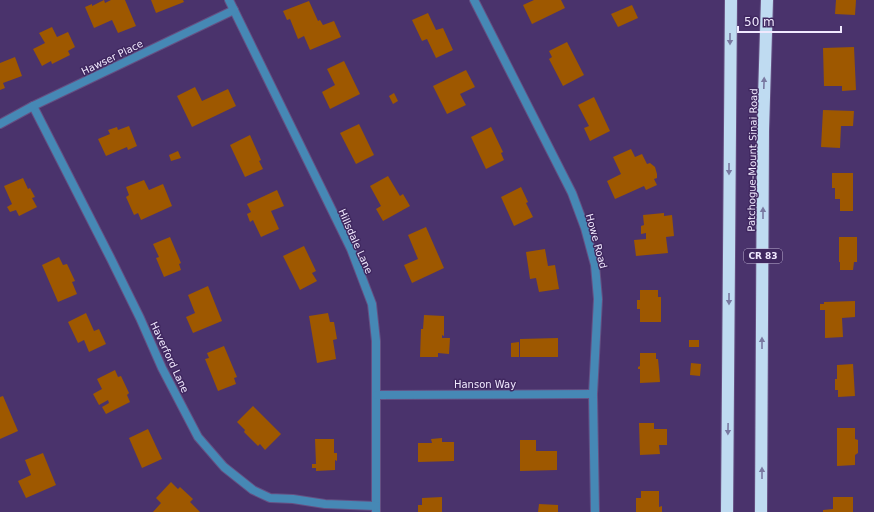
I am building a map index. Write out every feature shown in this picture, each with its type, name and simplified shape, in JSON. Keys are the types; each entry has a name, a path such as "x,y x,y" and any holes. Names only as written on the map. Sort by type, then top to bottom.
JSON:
{"highway":[{"path":"727,512 731,0"},
{"name":"Patchogue-Mount Sinai Road","path":"761,512 763,130 767,0"}],"street":[{"name":"Hillsdale Lane","path":"229,0 351,249 372,304 376,341 376,509"},
{"name":"Howe Road","path":"474,0 572,193 585,228 595,265 598,299 593,394 595,512"},
{"name":"Hawser Place","path":"0,124 33,106 234,10"},
{"name":"Haverford Lane","path":"33,106 111,259 140,318 162,368 198,437 224,467 253,490 270,498 293,499 376,509"},
{"name":"Hanson Way","path":"377,395 593,394"}],"building":[{"path":"104,0 105,3 111,0 125,0 136,26 118,33 112,20 94,28 85,7 92,4 92,6"},
{"path":"151,0 183,0 184,2 156,13"},
{"path":"534,0 561,0 565,8 532,24 523,5"},
{"path":"836,0 856,0 855,15 835,14"},
{"path":"309,1 318,21 320,20 323,25 334,21 341,37 310,50 304,36 298,39 290,19 287,20 283,11"},
{"path":"632,5 638,18 618,27 611,14"},
{"path":"428,13 436,30 443,28 453,50 436,58 427,39 422,41 412,20"},
{"path":"52,27 57,37 68,32 75,47 68,51 70,55 52,64 51,61 42,66 33,49 45,43 39,33"},
{"path":"567,42 584,75 563,86 549,59 552,57 549,51"},
{"path":"854,47 856,90 842,91 842,86 824,86 823,48"},
{"path":"15,57 22,76 3,83 5,88 0,90 0,63"},
{"path":"344,61 360,94 330,109 322,92 335,85 327,69"},
{"path":"466,70 475,87 460,94 466,105 447,114 433,86"},
{"path":"195,87 202,101 228,89 236,106 192,127 177,96"},
{"path":"394,93 398,101 393,104 389,96"},
{"path":"594,97 610,131 590,141 584,128 589,126 578,105"},
{"path":"823,110 854,111 853,126 841,126 840,148 821,147"},
{"path":"359,124 374,155 356,164 340,133"},
{"path":"129,126 137,146 128,150 127,147 106,156 98,139 110,134 108,130 117,127 118,130"},
{"path":"491,127 503,152 501,153 504,160 486,169 471,137"},
{"path":"250,135 261,160 259,161 263,169 245,177 230,145"},
{"path":"631,149 635,157 642,154 647,164 650,163 655,167 657,178 654,179 657,185 646,190 644,186 615,199 607,181 621,174 613,157"},
{"path":"178,151 181,158 171,161 169,155"},
{"path":"832,173 853,173 853,211 840,211 840,199 835,199 835,188 832,188"},
{"path":"388,176 400,196 403,194 410,206 383,221 376,209 381,206 370,186"},
{"path":"23,178 28,189 30,188 35,197 32,198 37,207 19,216 16,210 10,212 7,207 12,204 4,186"},
{"path":"144,180 149,190 163,184 172,206 141,220 138,213 134,215 126,197 129,195 126,187"},
{"path":"521,187 528,202 526,203 533,217 514,226 501,197"},
{"path":"277,190 284,206 271,211 279,229 261,237 253,220 250,222 247,214 251,212 247,204"},
{"path":"664,213 664,216 672,215 674,236 666,237 668,253 636,256 634,240 646,239 646,233 641,234 641,226 644,225 643,215"},
{"path":"426,227 444,268 412,283 404,265 418,259 408,235"},
{"path":"170,237 181,263 179,264 181,270 164,277 156,258 159,257 153,244"},
{"path":"839,237 857,237 857,262 854,262 853,270 840,270"},
{"path":"304,246 316,271 312,273 317,281 300,290 283,256"},
{"path":"545,249 548,266 555,265 559,289 539,292 536,278 530,279 526,252"},
{"path":"59,257 63,265 67,264 75,281 72,282 77,294 58,302 42,265"},
{"path":"208,286 222,321 193,333 186,317 195,313 188,295"},
{"path":"640,290 658,290 658,297 661,297 661,322 640,322 640,309 637,309 637,300 640,300"},
{"path":"855,301 855,317 842,318 843,337 825,338 825,310 820,310 820,304 824,304 824,302"},
{"path":"86,313 94,331 99,329 106,344 89,352 84,340 78,343 68,322"},
{"path":"328,313 330,322 334,322 337,339 333,340 336,359 317,363 309,316"},
{"path":"424,315 444,316 444,336 442,335 442,338 450,338 449,354 438,353 438,357 420,357 421,329 423,329"},
{"path":"558,338 558,357 520,357 520,339"},
{"path":"689,340 699,340 699,347 689,347"},
{"path":"519,342 519,357 511,357 511,343"},
{"path":"224,346 237,377 234,378 236,384 218,391 205,359 209,358 207,353"},
{"path":"640,353 656,353 660,382 640,383 640,369 638,369 638,367 640,366"},
{"path":"691,363 701,364 700,376 690,375"},
{"path":"853,364 855,396 838,397 838,390 835,390 837,365"},
{"path":"115,370 118,377 121,376 129,393 127,395 130,402 106,414 102,407 109,403 108,400 99,405 93,394 102,389 97,379"},
{"path":"3,396 18,431 0,439 0,397"},
{"path":"253,406 281,434 265,450 260,444 258,446 244,432 245,430 237,422"},
{"path":"639,423 654,423 654,429 667,429 667,445 659,445 660,454 640,455"},
{"path":"837,428 855,428 855,439 858,440 858,453 855,455 855,465 837,466"},
{"path":"148,429 162,459 142,468 129,438"},
{"path":"442,438 442,442 454,442 454,461 418,462 418,443 432,443 431,439"},
{"path":"315,439 334,439 334,453 337,453 335,470 316,471 316,468 312,468 312,464 316,464"},
{"path":"520,440 536,440 536,451 557,451 557,470 520,471"},
{"path":"43,453 56,485 26,498 18,481 31,475 25,460"},
{"path":"171,482 178,489 180,487 193,499 190,502 200,512 153,512 161,503 156,498"},
{"path":"641,491 659,491 659,507 662,506 662,512 636,512 636,498 641,498"},
{"path":"442,497 442,512 418,512 418,505 422,505 422,498"},
{"path":"833,497 853,497 853,512 823,512 823,510 833,509"},
{"path":"539,504 558,505 558,512 538,512"}]}
